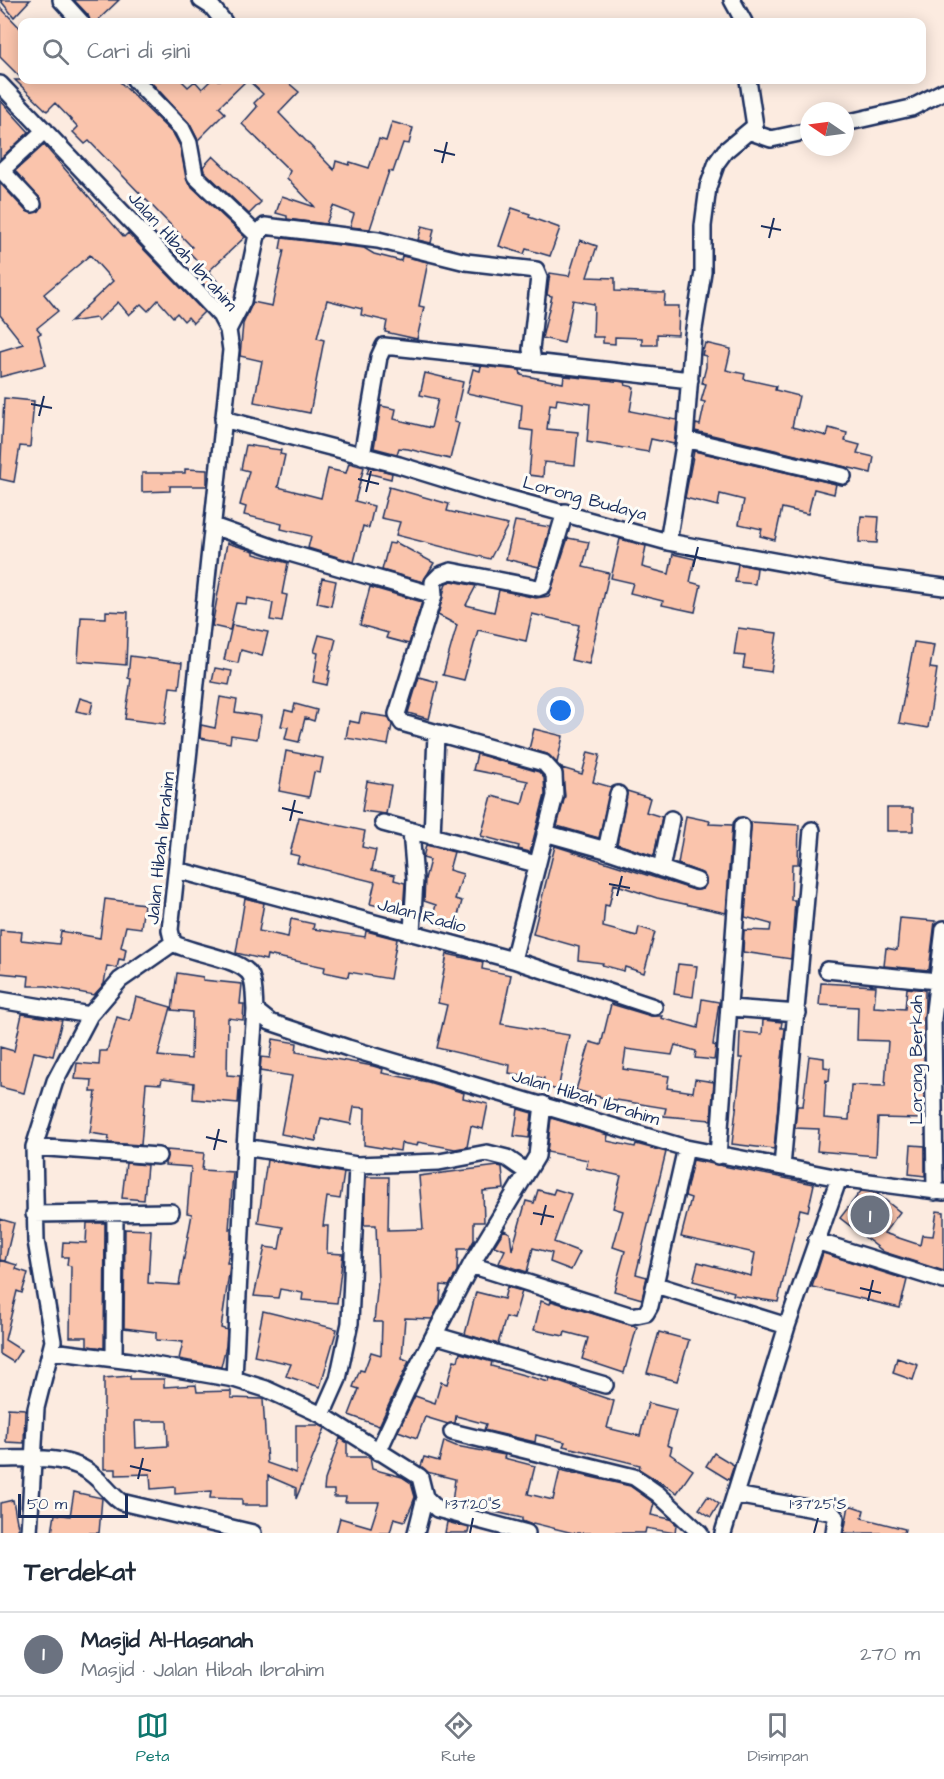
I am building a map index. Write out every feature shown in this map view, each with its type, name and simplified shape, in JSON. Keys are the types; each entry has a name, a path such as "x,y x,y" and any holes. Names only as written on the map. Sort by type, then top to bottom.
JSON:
{"street":[{"path":"61,0 77,18"},
{"path":"201,0 212,7 221,18"},
{"path":"732,0 742,18"},
{"name":"Jalan Hibah Ibrahim","path":"0,84 219,315 228,330 231,350 170,930 173,943 185,950 239,965 247,970 252,979 255,1010 270,1022 348,1048 718,1156 839,1178 940,1192"},
{"path":"139,84 182,129 189,143 195,176 257,235"},
{"path":"668,542 685,439 693,335 702,278 703,226 708,187 717,162 725,151 751,132 756,121 749,84"},
{"path":"854,121 911,108 944,91"},
{"path":"33,204 1,172 45,130"},
{"path":"751,132 771,139 800,133"},
{"path":"228,330 243,301 257,235 260,229 270,226 378,240 466,262 536,270 539,277 531,349 533,362"},
{"path":"362,456 379,357 384,346 690,380"},
{"name":"Lorong Budaya","path":"223,418 668,542 845,574 944,587"},
{"path":"685,439 843,476"},
{"path":"513,960 556,785 554,774 544,763 402,723 397,714 434,595 433,582 440,575 451,572 538,588 543,586 565,512"},
{"path":"213,526 286,552 434,595"},
{"path":"432,837 436,734"},
{"path":"606,850 618,794"},
{"path":"661,869 671,819"},
{"path":"383,823 536,864"},
{"path":"718,1156 742,826"},
{"path":"782,1167 798,1013 812,830"},
{"path":"411,831 415,879 412,932"},
{"path":"545,833 606,850 698,881"},
{"name":"Jalan Radio","path":"177,870 513,960 654,1007"},
{"name":"Lorong Berkah","path":"940,1192 933,1019 944,929"},
{"path":"30,1533 36,1408 52,1351 52,1329 39,1261 34,1214 34,1147 55,1081 90,1016 120,980 173,943"},
{"path":"826,970 937,981"},
{"path":"0,1000 90,1016"},
{"path":"730,1008 798,1013"},
{"path":"234,1379 245,1147 255,1010"},
{"path":"378,1452 434,1335 471,1265 537,1156 543,1104"},
{"path":"34,1147 158,1156"},
{"path":"245,1147 357,1165 439,1162 487,1153 507,1158 527,1172"},
{"path":"471,1265 632,1316 646,1313 656,1285 686,1148"},
{"path":"322,1415 338,1379 350,1323 357,1165"},
{"path":"723,1533 787,1326 839,1178"},
{"path":"34,1214 171,1212"},
{"path":"114,1359 115,1214"},
{"path":"816,1241 944,1281"},
{"path":"656,1285 787,1326"},
{"path":"434,1335 605,1385"},
{"path":"52,1351 234,1379 286,1396 322,1415 420,1477 425,1497 416,1533"},
{"path":"452,1432 634,1477 658,1494 700,1533"},
{"path":"0,1459 69,1462 95,1476 108,1493 120,1502 254,1533"},
{"path":"735,1495 831,1512 836,1518 834,1533"},
{"path":"425,1497 437,1509 527,1533"}],"building":[{"path":"0,0 30,0 14,17"},
{"path":"74,0 119,0 100,18 89,18"},
{"path":"0,7 18,26 18,75 0,57"},
{"path":"19,84 122,84 174,135 180,146 188,183 245,237 209,271 225,291 218,299 199,279 207,271 188,251 192,247 89,141 85,144 73,132 78,127 55,103 47,111"},
{"path":"153,84 185,84 188,87 192,84 198,84 202,89 207,84 243,84 219,107 225,113 198,140 189,123"},
{"path":"252,84 290,84 299,92 279,113 334,170 336,161 349,165 350,162 369,168 379,139 386,141 392,122 413,128 409,144 403,143 393,172 389,171 370,229 350,227 354,214 333,206 326,224 287,219 287,216 276,213 282,196 315,207 287,178 290,171 242,124 257,107 254,103 263,94"},
{"path":"0,100 29,132 0,159"},
{"path":"44,145 124,237 128,233 204,312 193,323 188,317 184,321 177,313 173,317 158,300 148,311 141,304 129,315 118,302 98,321 96,318 70,322 113,281 90,255 44,294 58,311 37,328 41,333 38,335 46,365 0,377 0,351 23,344 0,315 0,183 26,211 31,213 39,211 42,206 40,198 15,171"},
{"path":"213,156 261,202 249,214 204,171 203,167"},
{"path":"512,208 560,228 550,256 526,249 524,254 499,246"},
{"path":"422,226 434,229 431,243 418,240"},
{"path":"282,238 364,248 374,254 401,261 402,256 428,262 419,306 424,307 417,339 385,332 387,321 361,315 362,309 327,300 317,338 324,340 310,413 254,402 262,361 240,356 243,324 253,302 272,306 284,250 280,249"},
{"path":"580,240 597,246 587,277 615,278 615,291 665,293 664,306 679,306 678,335 657,334 657,345 642,345 642,338 615,337 615,344 603,343 603,337 593,337 594,304 573,300 564,343 542,338 552,296 547,295 550,273 569,276"},
{"path":"705,343 731,349 726,370 745,374 744,379 776,386 775,390 799,396 792,427 827,436 829,428 847,433 845,441 860,445 857,453 874,457 871,473 695,431 696,424 700,425 705,402 701,401 706,384 702,383 706,367 706,356 702,355"},
{"path":"481,366 520,370 521,375 563,383 564,376 626,382 625,385 634,387 630,411 677,420 674,444 651,439 648,452 587,442 590,404 557,399 556,405 550,404 547,429 578,432 575,465 544,462 543,477 529,475 533,431 520,429 522,405 467,393 473,369 480,371"},
{"path":"425,373 463,382 454,422 459,423 450,459 408,449 399,448 397,454 374,448 381,406 396,409 394,419 431,428 438,399 420,395"},
{"path":"4,398 34,401 30,447 20,446 14,482 0,479"},
{"path":"246,445 281,450 280,454 285,455 278,487 321,498 328,469 346,473 349,463 364,467 355,501 374,506 369,528 363,526 354,562 308,548 311,536 281,529 282,524 244,515 246,507 240,505 249,471 241,469"},
{"path":"694,451 836,484 834,494 814,489 808,514 782,508 775,540 760,536 762,529 739,524 744,500 720,494 718,506 685,498"},
{"path":"369,467 392,473 391,479 367,473"},
{"path":"185,469 207,470 207,486 170,486 170,491 142,492 142,473 185,473"},
{"path":"389,487 449,504 447,511 508,525 490,559 396,535 400,522 381,518"},
{"path":"861,516 879,517 877,543 859,542"},
{"path":"515,521 550,527 539,567 506,559"},
{"path":"568,538 589,542 583,567 609,573 589,664 571,660 579,625 532,614 526,641 478,630 464,680 443,675 457,625 438,615 446,583 452,581 476,586 466,605 494,612 499,590 536,598 549,596"},
{"path":"620,539 646,546 642,567 669,574 673,554 695,559 690,582 701,585 695,612 662,605 663,601 630,593 633,583 611,578"},
{"path":"395,542 434,563 423,582 382,570 389,543 394,544"},
{"path":"227,543 254,551 254,554 288,563 282,594 287,595 282,622 270,620 273,603 247,598 246,604 236,603 230,630 212,626"},
{"path":"738,564 757,568 755,584 735,582"},
{"path":"322,578 336,581 331,606 317,603"},
{"path":"370,587 422,602 409,644 386,638 388,633 360,625"},
{"path":"106,611 128,612 126,665 78,661 81,617 106,618"},
{"path":"232,625 268,632 262,656 241,650 238,663 224,660"},
{"path":"738,628 777,633 771,672 743,668 745,656 734,655"},
{"path":"319,635 336,639 328,670 330,671 327,685 313,682 318,653 314,652"},
{"path":"914,642 934,645 930,668 937,669 928,728 899,723"},
{"path":"130,656 182,663 179,688 170,687 165,724 125,719 131,679 128,678"},
{"path":"215,668 232,671 229,685 212,682"},
{"path":"419,677 438,682 429,719 408,713"},
{"path":"220,697 237,700 235,712 261,716 257,739 231,735 230,743 200,738 201,725 215,728"},
{"path":"80,698 93,702 90,714 76,711"},
{"path":"295,704 317,710 314,721 305,718 299,742 285,739 288,727 281,726 285,710 293,712"},
{"path":"361,713 388,717 392,725 388,745 346,738 349,721 359,723"},
{"path":"534,729 563,736 557,763 547,754 529,749"},
{"path":"286,751 323,758 320,773 314,772 309,797 279,791"},
{"path":"588,752 600,755 593,782 611,787 599,838 557,826 565,796 562,768 582,774"},
{"path":"477,754 539,772 544,778 545,795 530,852 518,849 519,846 481,836 492,796 522,804 528,781 473,770"},
{"path":"367,781 391,785 386,814 362,811"},
{"path":"627,791 650,798 646,812 662,817 654,856 617,844"},
{"path":"887,808 913,808 913,831 887,831"},
{"path":"686,816 710,821 709,824 732,825 726,913 657,898 614,884 609,906 605,905 603,927 637,936 639,927 655,932 644,973 625,967 624,971 602,965 603,963 578,960 579,947 533,934 555,846 694,890 703,889 706,884 704,874 678,864"},
{"path":"299,817 365,831 362,847 376,850 372,870 395,875 394,880 405,883 403,912 370,904 375,882 297,863 299,856 290,854"},
{"path":"751,822 799,825 798,864 792,864 791,900 795,900 791,959 743,952 744,930 770,931 771,924 745,917"},
{"path":"426,845 454,852 449,870 463,874 455,899 462,901 454,930 441,926 442,921 432,919 436,905 424,901 425,879 430,860 423,858"},
{"path":"245,898 264,903 259,931 288,937 291,919 314,924 313,929 365,937 366,931 397,939 390,979 349,972 348,977 324,972 325,967 267,955 266,960 236,953"},
{"path":"105,899 144,904 141,928 126,926 121,947 126,949 124,960 119,959 117,968 107,966 104,984 94,995 46,986 28,986 29,976 0,973 0,930 22,932 21,940 59,944 61,931 100,938"},
{"path":"900,918 935,921 929,970 884,966 886,948 897,950"},
{"path":"447,954 483,962 482,969 511,975 501,1024 569,1035 558,1090 542,1086 544,1078 509,1073 510,1065 437,1048 447,1005 438,1003"},
{"path":"678,964 697,966 693,997 674,994"},
{"path":"177,973 203,977 203,980 242,984 240,1004 244,1004 243,1020 228,1018 227,1075 240,1076 238,1103 193,1099 194,1083 162,1079 161,1084 146,1083 141,1145 108,1143 109,1136 90,1133 96,1092 91,1092 92,1080 75,1079 77,1063 99,1065 100,1051 107,1051 117,1017 130,1021 136,997 171,1007 158,1056 191,1059 192,1012 172,1010"},
{"path":"821,983 876,986 874,1007 905,1009 907,988 925,990 924,1119 878,1118 876,1156 817,1151 819,1129 795,1128 797,1106 803,1106 809,1056 824,1058 824,1067 830,1068 829,1081 826,1080 824,1118 849,1120 851,1085 885,1086 888,1041 857,1040 858,1007 819,1005"},
{"path":"702,999 719,1002 713,1045 716,1046 714,1060 695,1058 696,1051 675,1045 672,1055 626,1049 623,1069 669,1076 667,1088 693,1092 695,1079 714,1082 711,1120 664,1116 666,1108 604,1098 576,1090 590,1042 601,1045 611,1004 651,1016 662,1016 661,1018 698,1028"},
{"path":"22,1014 62,1020 53,1056 34,1052 24,1093 0,1087 0,1047 14,1051"},
{"path":"763,1020 782,1022 781,1028 785,1028 774,1149 732,1144 742,1058 739,1058 740,1032 762,1034"},
{"path":"273,1039 297,1043 296,1052 373,1066 383,1069 382,1073 428,1082 464,1093 463,1098 488,1104 483,1129 471,1126 467,1147 455,1149 418,1142 417,1146 401,1143 400,1151 364,1145 365,1108 354,1107 351,1124 321,1118 316,1141 281,1134 292,1076 260,1071 261,1057 270,1058"},
{"path":"518,1109 532,1113 529,1138 514,1136"},
{"path":"551,1118 608,1135 607,1141 635,1147 636,1144 666,1152 636,1274 647,1277 642,1299 614,1291 625,1251 613,1247 623,1211 613,1208 621,1176 586,1168 588,1160 547,1152"},
{"path":"911,1145 925,1146 925,1176 909,1174"},
{"path":"166,1150 204,1153 202,1170 233,1172 229,1230 231,1230 231,1240 227,1263 230,1263 221,1328 227,1330 221,1367 179,1359 183,1342 156,1340 156,1332 124,1328 125,1229 151,1230 148,1283 179,1285 192,1214 187,1213 191,1167 165,1165"},
{"path":"267,1160 344,1173 340,1199 327,1197 323,1226 328,1226 327,1253 343,1254 337,1303 302,1300 303,1293 280,1289 278,1298 254,1296 265,1247 279,1249 283,1227 258,1223"},
{"path":"693,1160 814,1184 808,1211 800,1209 778,1302 733,1295 734,1292 693,1281 698,1262 751,1276 755,1253 681,1237 691,1198 685,1196"},
{"path":"126,1163 147,1165 144,1200 122,1198"},
{"path":"502,1167 504,1189 483,1191 484,1222 474,1222 474,1240 469,1249 458,1249 457,1271 449,1286 441,1285 440,1304 432,1319 405,1318 402,1358 409,1361 379,1426 349,1415 359,1389 353,1387 360,1370 364,1371 371,1352 381,1355 382,1322 374,1322 378,1281 376,1225 364,1225 366,1177 389,1177 388,1230 423,1229 419,1176"},
{"path":"555,1189 571,1194 554,1242 580,1252 571,1270 550,1262 552,1253 533,1248 527,1272 499,1263 505,1250 494,1246 504,1230 510,1233 512,1250 526,1201 534,1203 538,1190 553,1194"},
{"path":"861,1191 876,1193 900,1212 884,1233 920,1245 922,1235 933,1236 937,1211 944,1212 944,1271 884,1252 840,1218"},
{"path":"0,1219 14,1223 5,1261 0,1260"},
{"path":"87,1223 105,1223 104,1348 87,1346 87,1337 70,1337 71,1266 67,1265 68,1257 62,1257 63,1242 86,1243"},
{"path":"823,1253 907,1280 900,1308 812,1287"},
{"path":"0,1260 17,1265 16,1269 28,1273 22,1293 17,1291 5,1340 21,1350 13,1362 0,1354"},
{"path":"507,1287 522,1291 514,1319 506,1317 498,1344 465,1334 476,1292 504,1299"},
{"path":"541,1301 550,1304 551,1301 637,1327 624,1373 582,1359 588,1338 565,1332 564,1336 534,1330"},
{"path":"263,1311 337,1329 320,1387 286,1376 291,1364 254,1356"},
{"path":"659,1332 689,1340 677,1381 647,1373"},
{"path":"460,1353 492,1362 491,1366 549,1382 550,1379 614,1401 607,1428 640,1436 648,1403 676,1410 667,1445 672,1447 670,1454 693,1470 677,1493 639,1469 640,1465 563,1446 565,1442 536,1435 535,1442 484,1430 486,1424 456,1416 455,1423 448,1424 425,1417 417,1438 398,1431 415,1396 435,1403 441,1382 447,1384 454,1360 458,1361"},
{"path":"897,1358 918,1365 913,1380 893,1373"},
{"path":"130,1376 130,1379 164,1379 164,1387 196,1385 197,1392 231,1391 231,1398 263,1399 267,1463 296,1473 296,1425 319,1425 325,1428 296,1499 296,1488 268,1476 268,1505 242,1505 242,1499 210,1498 211,1491 175,1494 175,1487 151,1489 150,1474 116,1475 116,1469 104,1469 104,1378","holes":["135,1421 167,1421 168,1446 136,1448"]},
{"path":"8,1408 25,1409 24,1443 6,1442"},
{"path":"340,1438 347,1443 347,1457 370,1457 372,1469 402,1477 411,1483 415,1497 412,1505 405,1521 394,1518 390,1533 336,1533 340,1518 371,1527 379,1502 345,1502 346,1497 334,1497 334,1490 324,1490 325,1480"},
{"path":"444,1441 456,1446 505,1455 504,1458 535,1466 528,1494 553,1500 560,1470 630,1486 654,1503 651,1515 670,1519 676,1524 675,1533 646,1528 645,1533 573,1533 533,1523 532,1525 522,1521 522,1518 495,1512 496,1510 474,1505 473,1509 452,1503 455,1479 427,1472 421,1466 424,1457 439,1461"},
{"path":"714,1453 734,1465 729,1480 706,1466"},
{"path":"74,1492 102,1498 99,1533 52,1533 55,1514 70,1516"},
{"path":"708,1496 719,1504 711,1517 699,1509"},
{"path":"13,1500 19,1533 0,1533 0,1503"},
{"path":"849,1505 864,1510 862,1518 905,1529 904,1533 844,1533"},
{"path":"447,1522 469,1528 468,1533 445,1533"}],"place":[{"name":"Masjid Al-Hasanah","path":"870,1215"}]}
